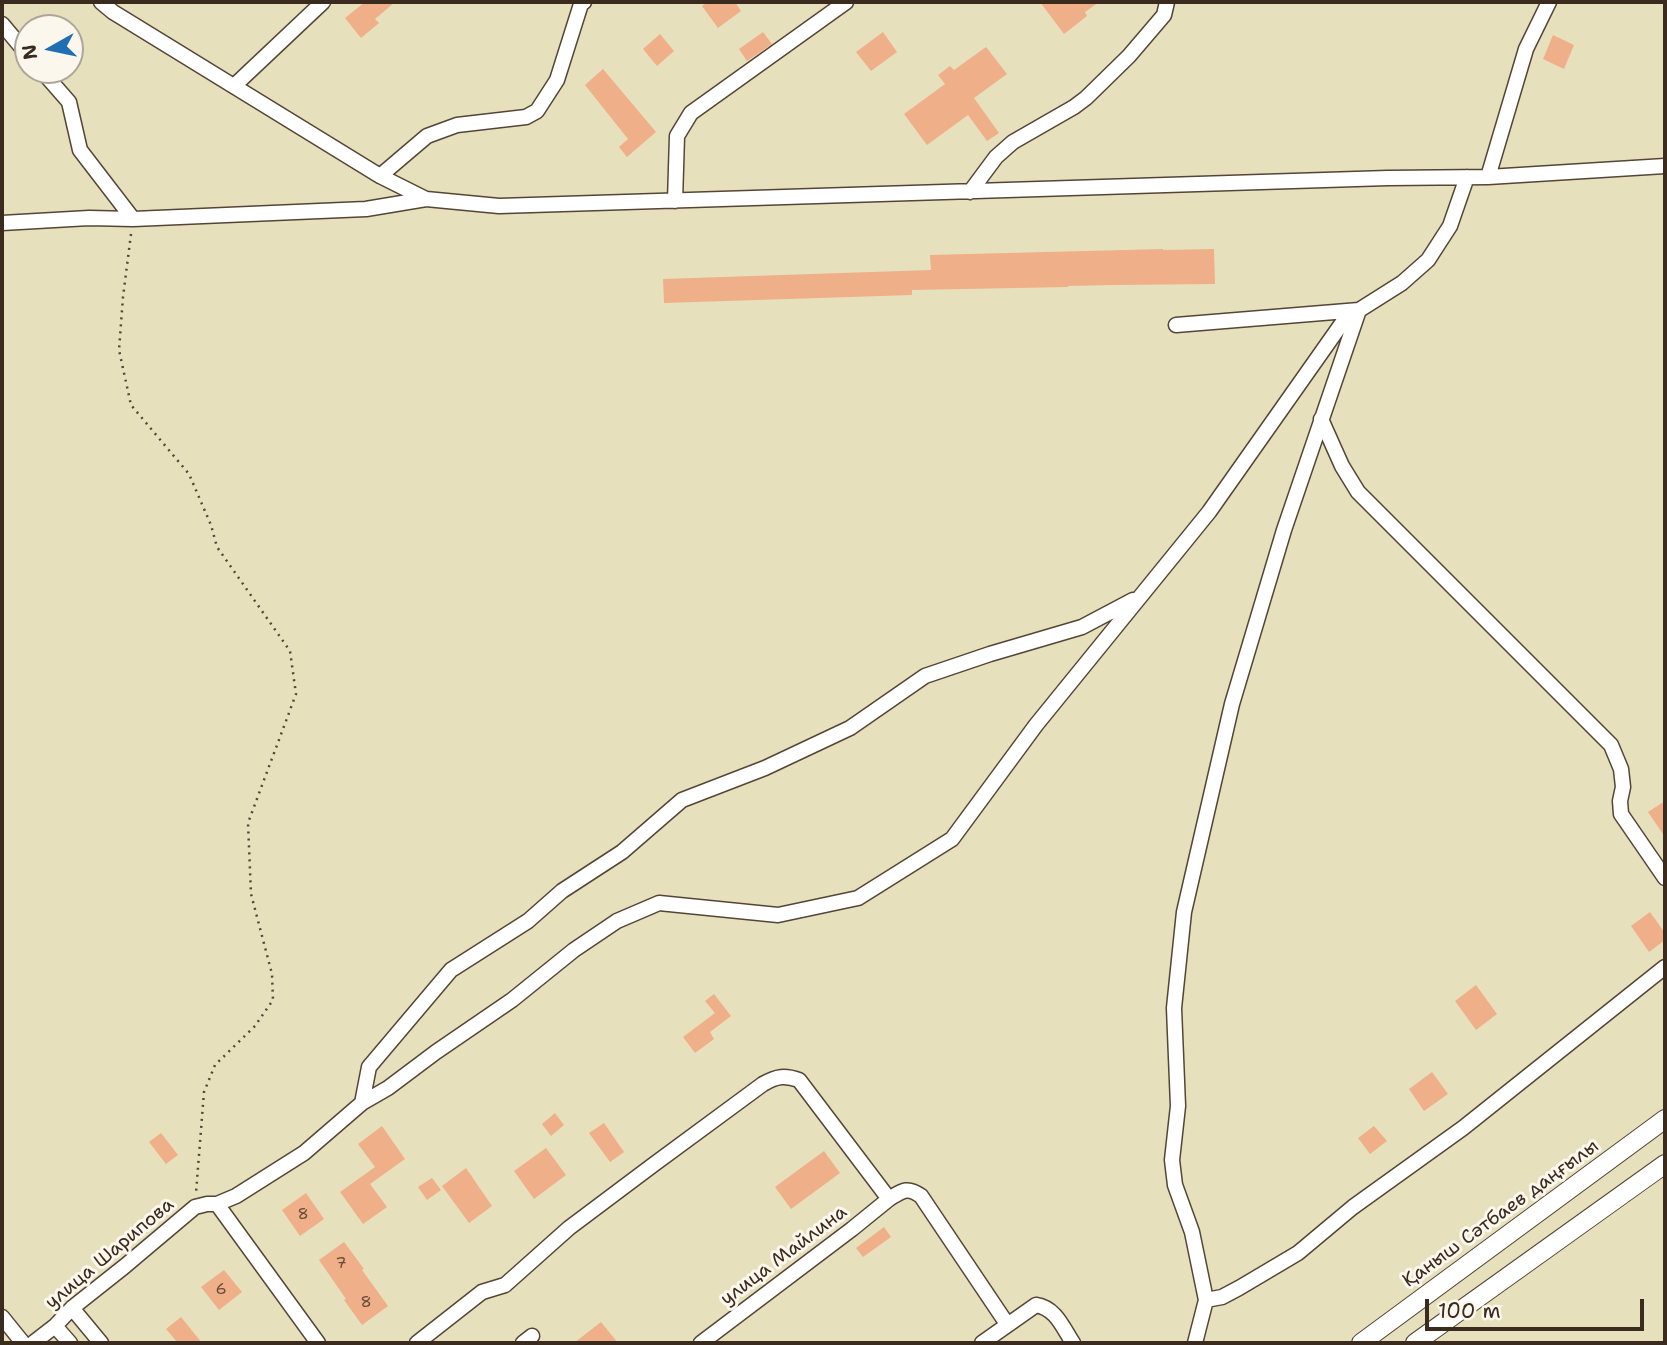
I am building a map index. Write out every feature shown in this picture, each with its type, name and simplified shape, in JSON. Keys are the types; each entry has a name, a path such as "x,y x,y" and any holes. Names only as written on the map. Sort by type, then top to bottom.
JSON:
{"main road":[{"name":"Қаныш Сәтбаев даңғылы","path":"1361,1343 1665,1119"},
{"path":"1415,1343 1665,1164"}],"street":[{"path":"101,2 113,12 380,176 426,199"},
{"path":"234,86 323,2"},
{"path":"380,176 427,136 457,125 526,117 537,111 557,80 584,2"},
{"path":"676,201 677,136 691,113 846,2"},
{"path":"970,192 996,157 1013,142 1074,107 1129,56 1164,15 1167,2"},
{"path":"1488,177 1526,49 1549,2"},
{"path":"2,24 14,38"},
{"path":"53,84 69,103 80,150 133,219"},
{"path":"2,223 366,209 426,199 499,206 1488,177 1665,166"},
{"name":"улица Шарипова","path":"33,1343 195,1207 217,1204 236,1196 304,1153 362,1103 388,1088 512,1000 573,950 617,921 659,903 778,915 858,898 952,839 1036,725 1209,512 1345,319 1402,283 1427,260 1450,226 1467,177"},
{"path":"1176,325 1359,310 1284,530 1232,704 1184,912 1174,1008 1178,1106 1172,1160 1175,1185 1192,1231 1206,1300 1195,1343"},
{"path":"1321,419 1342,466 1359,492 1611,745 1621,769 1621,814 1665,878"},
{"path":"362,1103 369,1067 451,970 528,920 562,891 622,852 682,800 765,768 850,728 925,676 1082,627 1141,596"},
{"path":"1206,1300 1222,1297 1298,1253 1353,1206 1463,1128 1665,967"},
{"path":"417,1343 482,1292 505,1285 569,1228 764,1084 775,1077 788,1076 799,1080 889,1199 902,1191 913,1191 921,1196 1007,1324"},
{"name":"улица Майлина","path":"701,1343 889,1199"},
{"path":"217,1204 318,1343"},
{"path":"982,1343 1036,1305 1045,1306 1054,1313 1073,1343"},
{"path":"72,1308 101,1343"},
{"path":"2,1317 23,1343"},
{"path":"55,1326 70,1343"}],"path":[{"path":"133,219 122,297 119,351 131,405 189,474 211,525 217,547 290,651 296,694 248,823 251,894 272,974 273,1000 255,1026 215,1065 204,1092 195,1207"}],"building":[{"path":"365,2 395,2 375,19 379,23 361,38 345,18"},
{"path":"708,2 735,2 741,11 718,28 702,6"},
{"path":"1040,2 1099,2 1085,12 1087,16 1064,34"},
{"path":"763,32 772,44 747,61 739,49"},
{"path":"883,32 897,52 871,71 856,52"},
{"path":"660,34 674,51 657,66 643,49"},
{"path":"1553,35 1574,45 1564,69 1543,59"},
{"path":"986,47 1007,74 974,98 999,133 987,141 968,115 927,145 904,114 945,84 938,75 950,66 954,70"},
{"path":"603,69 656,132 627,157 619,147 628,139 585,85"},
{"path":"1214,249 1215,284 912,290 912,295 664,303 663,279 931,270 930,255"},
{"path":"1665,801 1665,837 1648,812"},
{"path":"1650,912 1665,933 1665,940 1649,952 1631,926"},
{"path":"1476,985 1497,1014 1476,1030 1455,1001"},
{"path":"714,994 731,1016 710,1032 714,1039 695,1053 683,1037 715,1013 705,1001"},
{"path":"1432,1072 1448,1094 1424,1111 1409,1089"},
{"path":"555,1113 564,1125 551,1136 542,1124"},
{"path":"604,1123 624,1152 610,1162 589,1133"},
{"path":"382,1126 405,1159 370,1184 387,1207 363,1224 340,1192 375,1167 358,1144"},
{"path":"1374,1126 1387,1141 1370,1154 1358,1138"},
{"path":"161,1133 178,1155 166,1164 149,1142"},
{"path":"546,1148 566,1175 534,1199 514,1171"},
{"path":"824,1151 840,1173 791,1209 775,1187"},
{"path":"466,1168 492,1206 469,1223 442,1186"},
{"path":"432,1178 441,1190 427,1200 418,1187"},
{"path":"306,1193 324,1219 300,1236 282,1210"},
{"path":"884,1227 891,1237 863,1257 856,1248"},
{"path":"344,1242 388,1306 362,1325 319,1260"},
{"path":"224,1270 242,1292 219,1310 201,1287"},
{"path":"181,1317 202,1343 178,1343 166,1329"},
{"path":"601,1322 618,1343 574,1343"}]}
